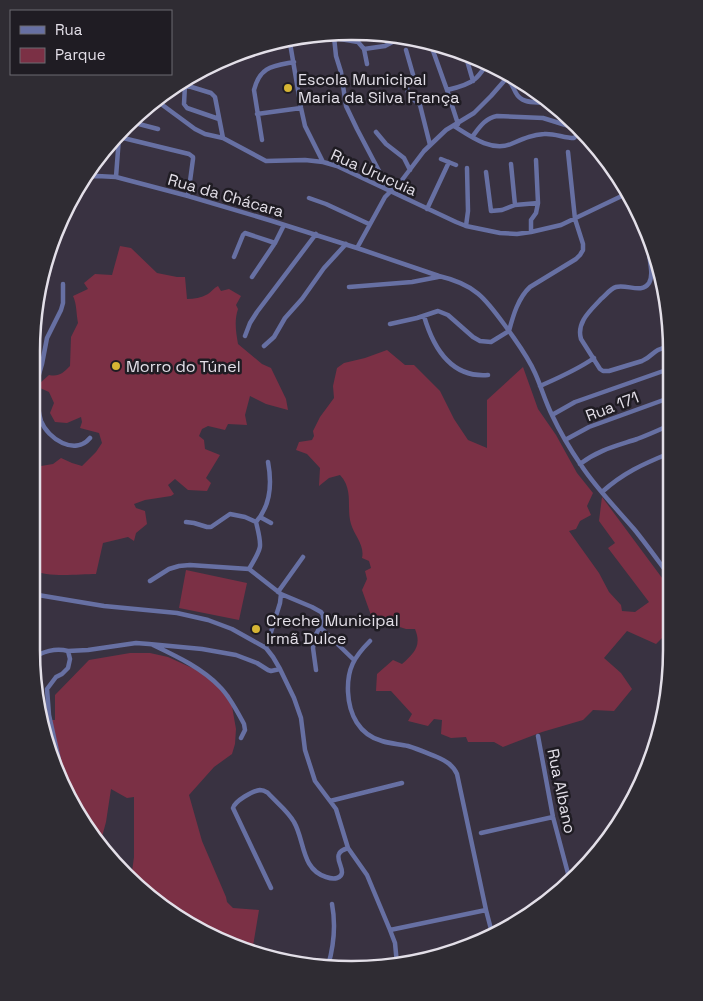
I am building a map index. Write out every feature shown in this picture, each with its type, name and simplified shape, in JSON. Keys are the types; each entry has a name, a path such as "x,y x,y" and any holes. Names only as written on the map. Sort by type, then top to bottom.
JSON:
{"street":[{"path":"349,40 358,42 364,49 367,64"},
{"path":"334,41 346,106 390,191"},
{"path":"364,49 384,46 390,43"},
{"path":"291,46 305,126 323,162"},
{"path":"406,50 414,77 407,84 407,92 420,105 430,145"},
{"path":"433,51 447,90 456,125 472,137 490,145 504,146 527,137 542,134 574,138 577,136"},
{"path":"262,140 254,90 255,84 260,75 271,66 294,62"},
{"path":"468,63 473,81"},
{"path":"447,90 473,81 483,69"},
{"path":"357,248 384,197 402,180 424,151 446,130 474,113 505,81"},
{"path":"512,85 520,98 528,102 538,102"},
{"path":"189,86 214,94 223,138"},
{"path":"185,88 184,104 187,108 219,119"},
{"name":"Rua Urucuia","path":"161,104 195,130 223,138 266,160 305,160 337,166 466,226 500,233 517,234 562,225 621,196"},
{"path":"257,114 301,108"},
{"path":"472,137 487,120 497,116 536,117 565,124"},
{"path":"139,124 158,129"},
{"path":"376,132 386,144 404,158 410,170"},
{"path":"124,138 192,155 194,159 188,196"},
{"path":"116,177 118,144"},
{"path":"390,324 433,312 443,312 480,341 491,342 509,331 524,292 567,265 580,255 583,250 575,219 568,152"},
{"path":"441,159 456,165"},
{"path":"531,232 531,220 536,213 538,203 536,160"},
{"path":"427,209 449,162"},
{"path":"511,164 515,205"},
{"path":"466,226 468,212 468,168"},
{"path":"486,172 490,210 493,212 515,205 538,203"},
{"name":"Rua da Chácara","path":"93,176 116,177 188,196 316,234 473,288 495,311 527,357 536,374 552,415 580,464 650,549 663,568"},
{"path":"309,198 369,224"},
{"path":"252,277 275,243 284,225"},
{"path":"234,257 245,233 275,243"},
{"path":"245,336 257,312 316,234"},
{"path":"264,346 274,337 285,318 302,299 324,268 346,244"},
{"path":"650,266 651,277 647,285 641,288 626,286 614,288 588,313 582,323 580,334 581,339 603,371 642,362 663,348"},
{"path":"349,287 412,282 439,276"},
{"path":"40,371 47,338 63,303 63,284"},
{"path":"424,316 428,330 446,360 470,374 488,374"},
{"path":"540,386 559,378 594,358"},
{"path":"552,415 575,402 663,371"},
{"name":"Rua 171","path":"565,440 589,427 663,401"},
{"path":"40,415 45,429 61,442 77,446 82,445 90,438"},
{"path":"580,464 597,453 613,446 637,439 663,428"},
{"path":"602,492 613,481 629,471 663,456"},
{"path":"256,522 269,498 271,476 268,462"},
{"path":"186,522 211,527 230,514 245,516 256,522 260,549 249,569"},
{"path":"260,517 272,523"},
{"path":"266,648 279,608 280,593 303,557"},
{"path":"150,581 173,567 179,566 249,569 280,593 312,607 323,615 315,636 313,648 316,670"},
{"path":"40,595 104,606 177,613 208,620 232,629 266,648 273,657 294,698 301,718 306,750 315,781 336,809 348,848 367,875 395,943 396,957"},
{"path":"320,627 354,660"},
{"path":"370,641 359,652 349,671 348,704 357,723 371,737 421,750 454,768 491,928"},
{"path":"40,653 58,650 88,650 136,643 202,649 236,655 257,663 268,670 280,670"},
{"path":"149,644 176,656 204,672 221,688 244,724 245,730 241,738"},
{"path":"56,747 49,715 47,689 56,677 68,668 70,659 68,651"},
{"name":"Rua Albano","path":"538,736 553,817 568,874"},
{"path":"330,801 402,783"},
{"path":"271,888 233,808 236,802 242,798 260,790 268,793 292,820 309,865 324,876 339,878 342,870 338,854 348,848"},
{"path":"481,833 553,817"},
{"path":"330,960 334,931 332,904"},
{"path":"390,930 486,910"}],"green space":[{"path":"120,246 131,248 157,273 185,277 187,299 208,294 218,286 221,291 229,289 241,296 236,305 238,309 236,331 238,344 262,364 271,368 286,399 288,410 266,404 250,396 245,415 247,425 228,424 225,430 208,426 202,429 199,436 204,440 205,449 220,455 206,478 211,483 207,491 188,490 175,479 168,485 174,494 171,496 145,500 134,504 136,508 145,511 147,524 136,533 134,541 128,537 103,543 96,574 46,574 40,572 40,464 41,466 53,464 61,458 82,466 102,443 99,433 80,428 81,417 67,423 55,422 50,413 54,403 49,392 40,388 40,383 49,375 61,374 70,366 71,337 78,323 73,296 88,289 84,283 95,274 112,275"},
{"path":"387,350 405,365 414,365 440,391 454,419 468,440 487,448 487,400 523,367 538,409 556,435 577,473 593,493 587,506 591,515 580,521 576,529 569,531 599,573 609,592 621,605 622,611 635,612 649,602 608,548 615,543 599,521 602,497 663,579 663,637 656,644 627,631 604,658 621,673 632,689 614,711 593,710 583,720 542,732 503,747 494,742 468,742 466,737 451,738 441,734 442,720 434,719 428,726 408,721 412,714 391,691 376,691 377,674 393,660 402,664 416,649 417,635 415,629 406,629 372,618 362,590 367,579 365,571 371,568 369,561 362,558 361,544 352,528 347,487 340,475 329,478 319,486 320,468 307,454 296,450 299,442 312,440 314,436 313,431 320,417 334,398 333,386 337,368 344,363"},
{"path":"186,570 247,583 239,620 179,608"},
{"path":"130,653 150,653 168,657 205,673 230,695 236,729 232,754 214,767 189,795 202,841 227,902 233,908 259,910 253,945 214,929 178,909 132,871 134,857 134,797 127,798 111,789 102,836 92,823 64,769 48,720 55,720 55,695 89,660"}],"place":[{"name":"Escola Municipal Maria da Silva França","path":"288,88"},
{"name":"Morro do Túnel","path":"116,366"},
{"name":"Creche Municipal Irmã Dulce","path":"256,629"}]}
